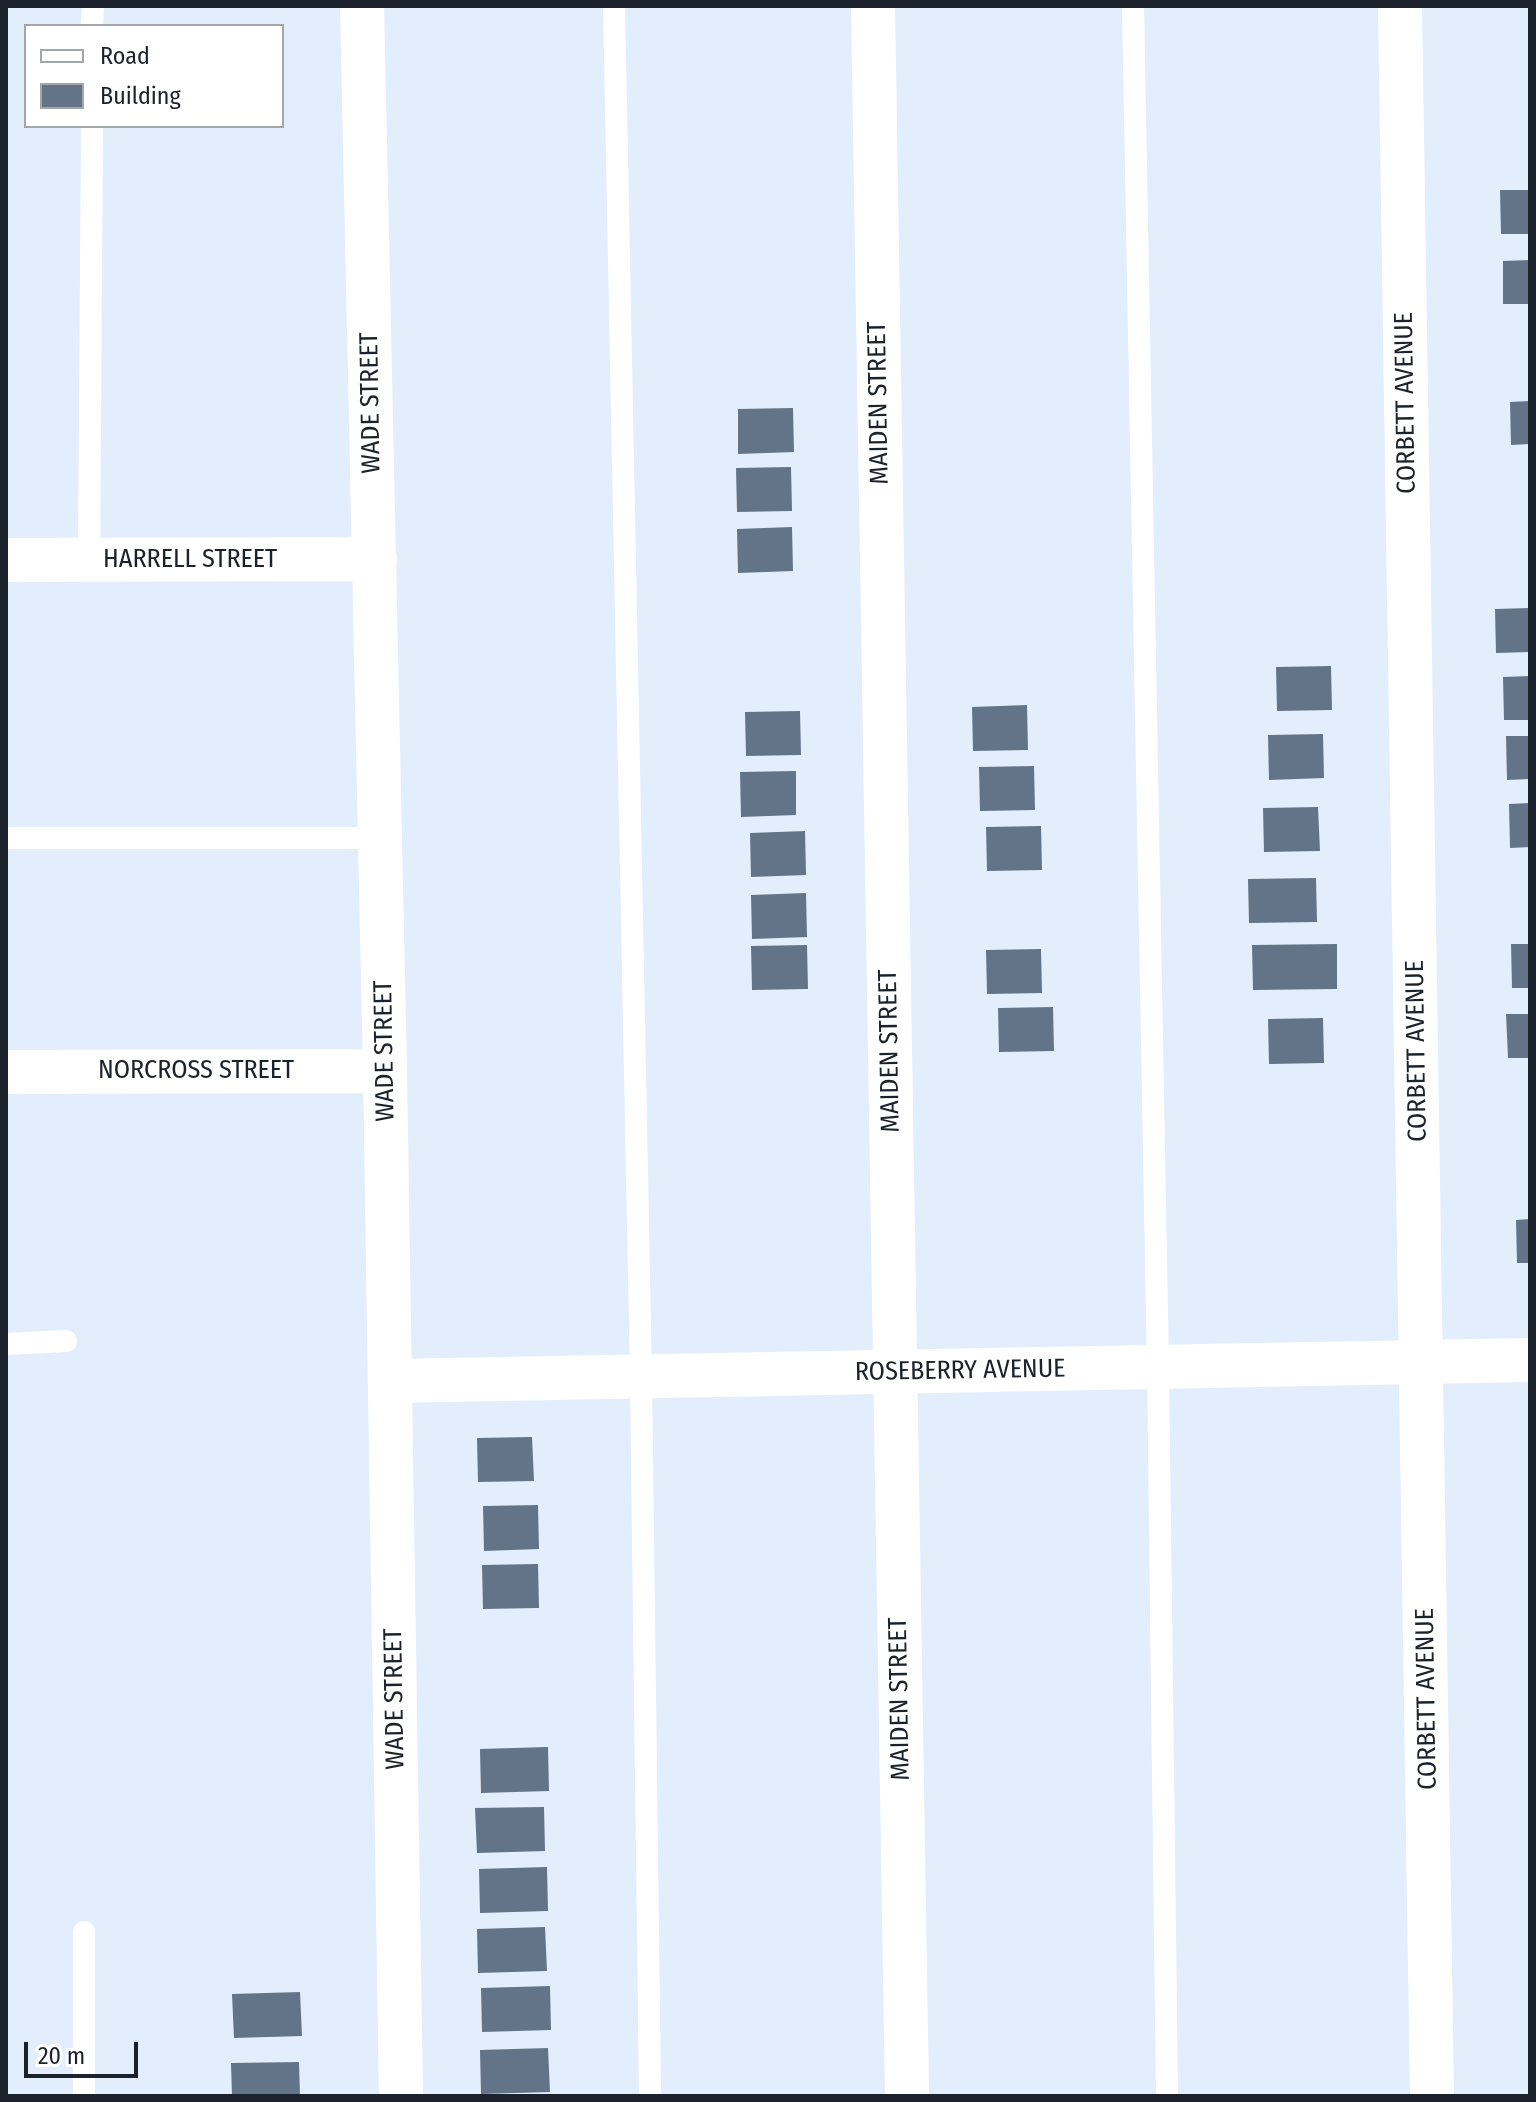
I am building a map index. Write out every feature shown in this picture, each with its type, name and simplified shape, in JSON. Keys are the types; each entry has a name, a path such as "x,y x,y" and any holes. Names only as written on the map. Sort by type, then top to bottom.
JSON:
{"street":[{"name":"WADE STREET","path":"362,6 381,838 401,2096"},
{"name":"MAIDEN STREET","path":"873,6 907,2096"},
{"name":"CORBETT AVENUE","path":"1400,6 1432,2096"},
{"name":"HARRELL STREET","path":"6,560 375,559"},
{"name":"NORCROSS STREET","path":"6,1072 385,1071"},
{"name":"ROSEBERRY AVENUE","path":"391,1381 1530,1360"}],"lane":[{"path":"614,6 641,1377 650,2096"},
{"path":"1133,6 1158,1367 1167,2096"},
{"path":"89,560 92,128"},
{"path":"6,838 381,838"},
{"path":"6,1344 66,1341"},
{"path":"84,1932 84,2096"}],"building":[{"path":"1500,190 1530,190 1530,234 1501,234"},
{"path":"1530,260 1530,304 1503,304 1503,261"},
{"path":"1530,401 1530,444 1511,445 1510,402"},
{"path":"793,408 794,452 738,454 738,409"},
{"path":"791,467 792,511 737,512 736,468"},
{"path":"792,527 793,571 738,573 737,529"},
{"path":"1530,608 1530,652 1496,653 1495,609"},
{"path":"1331,666 1332,710 1277,711 1276,667"},
{"path":"1530,676 1530,720 1504,720 1503,677"},
{"path":"1027,705 1028,750 973,751 972,707"},
{"path":"800,711 801,755 746,756 745,712"},
{"path":"1323,734 1324,778 1269,780 1268,735"},
{"path":"1506,736 1530,736 1530,779 1507,780"},
{"path":"1034,766 1035,810 980,811 979,767"},
{"path":"796,771 796,815 741,817 740,772"},
{"path":"1530,803 1530,847 1510,848 1509,804"},
{"path":"1318,807 1320,851 1264,852 1263,808"},
{"path":"1041,826 1042,870 987,871 986,827"},
{"path":"805,831 806,875 751,877 750,833"},
{"path":"1316,878 1317,922 1249,923 1248,879"},
{"path":"806,893 807,937 752,939 751,895"},
{"path":"1337,944 1337,989 1253,990 1252,945"},
{"path":"1511,944 1530,944 1530,988 1512,988"},
{"path":"807,945 808,989 752,990 751,946"},
{"path":"1041,949 1042,993 987,994 986,950"},
{"path":"1053,1007 1054,1051 999,1052 998,1008"},
{"path":"1506,1014 1530,1014 1530,1058 1508,1058"},
{"path":"1323,1018 1324,1063 1269,1064 1268,1019"},
{"path":"1530,1219 1530,1263 1517,1263 1516,1220"},
{"path":"532,1437 534,1481 478,1482 477,1438"},
{"path":"538,1505 539,1549 484,1551 483,1506"},
{"path":"538,1564 539,1608 483,1609 482,1565"},
{"path":"548,1747 549,1791 481,1793 480,1749"},
{"path":"544,1807 545,1851 477,1853 475,1808"},
{"path":"547,1867 548,1911 480,1913 479,1869"},
{"path":"545,1927 547,1971 478,1973 477,1929"},
{"path":"550,1986 551,2030 482,2032 481,1988"},
{"path":"300,1992 302,2036 234,2038 232,1994"},
{"path":"548,2048 550,2092 481,2094 480,2050"},
{"path":"299,2062 300,2096 232,2096 231,2063"}]}
